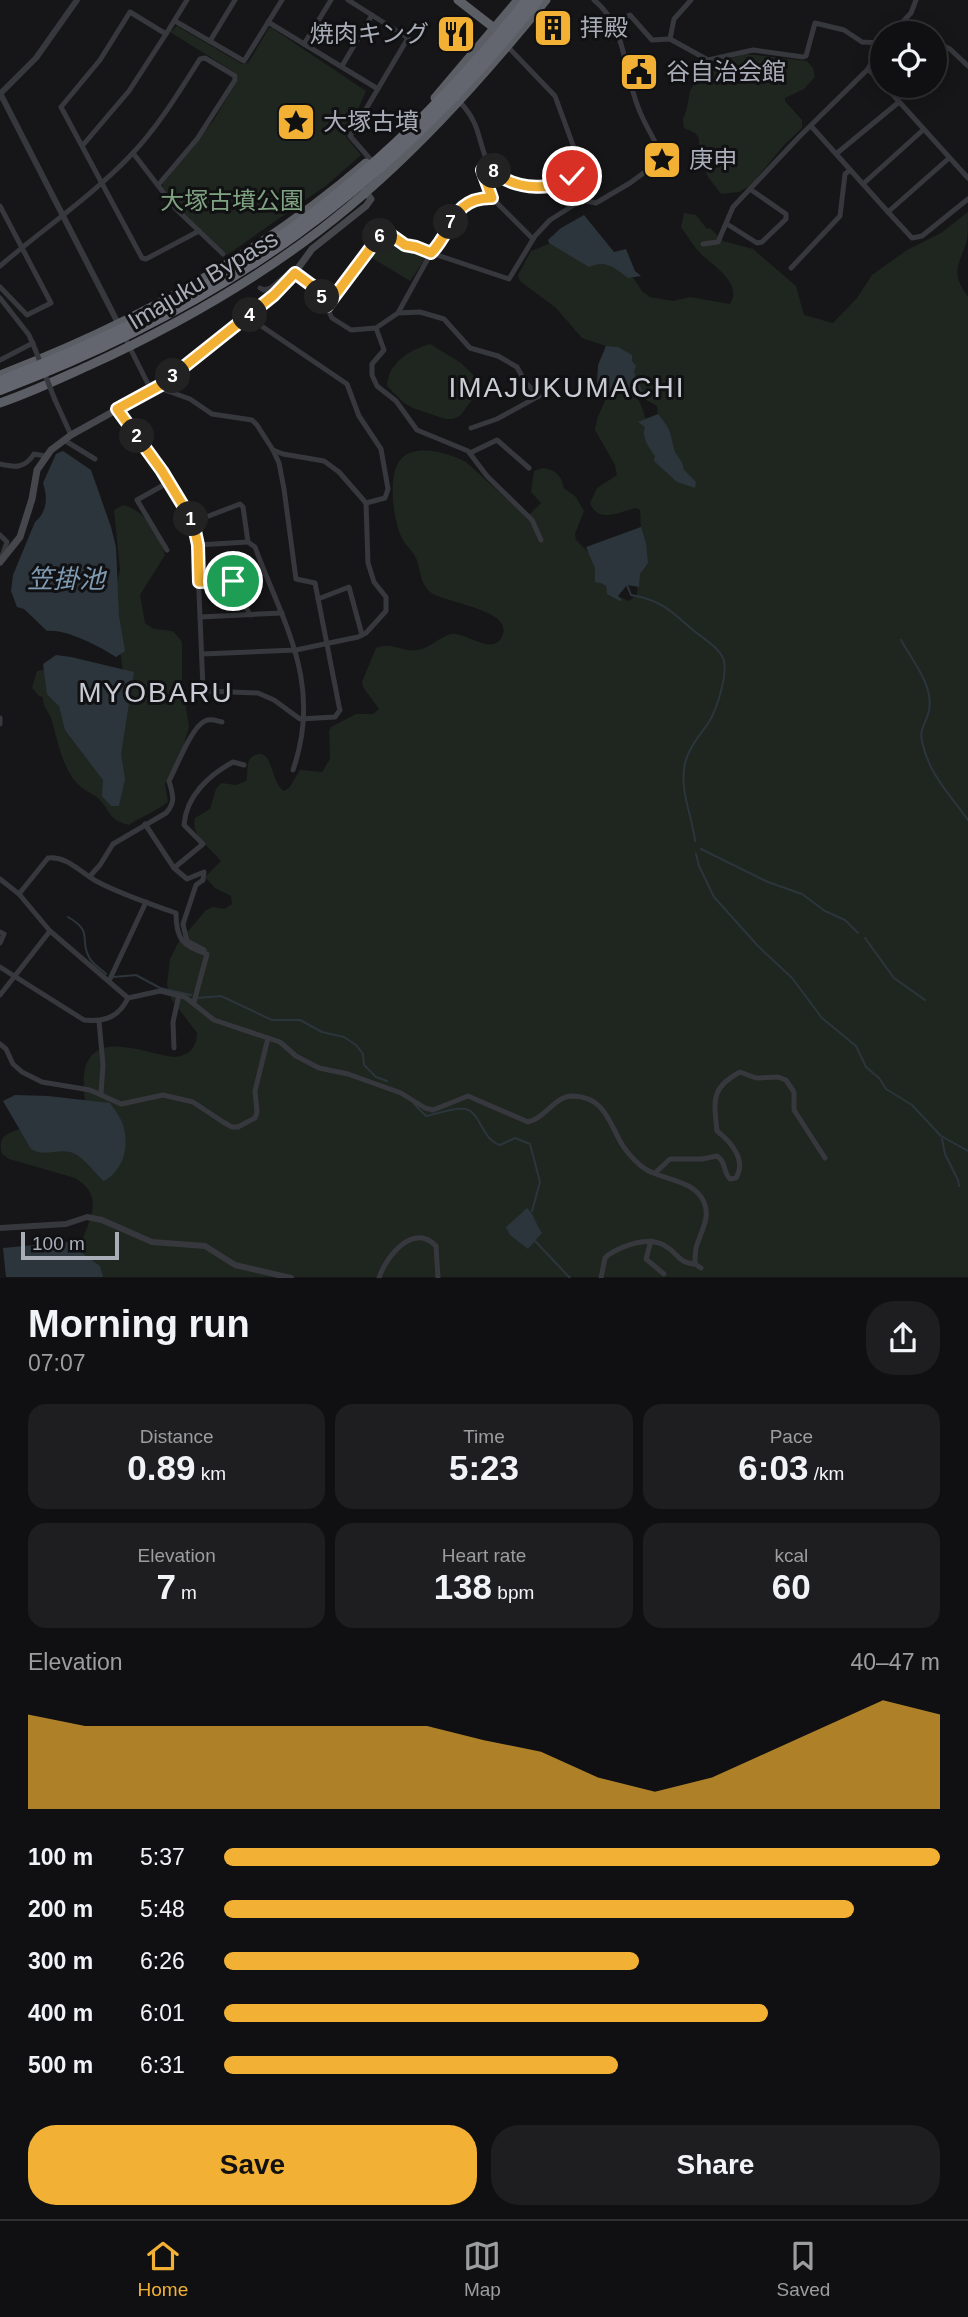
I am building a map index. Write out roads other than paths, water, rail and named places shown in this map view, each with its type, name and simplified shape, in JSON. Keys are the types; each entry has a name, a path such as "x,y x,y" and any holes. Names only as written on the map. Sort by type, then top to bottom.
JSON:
{"highway":[{"path":"458,0 495,27 508,47"},
{"name":"Imajuku Bypass","path":"0,375 119,325 235,260 326,196 371,160 435,98 518,0"},
{"path":"0,381 133,324 272,243 372,164 457,81 527,0"},
{"path":"0,390 51,371 144,328 198,299 307,228 378,171 420,132 538,0"},
{"name":"Imajuku Bypass","path":"0,404 128,348 208,304 321,229 415,146 460,102 546,0"}],"main road":[{"path":"1,561 20,537 32,499 37,470 45,456 67,437 161,385 248,317 285,286 312,250 366,206 371,198 365,191"}],"street":[{"path":"77,0 36,58 0,94 151,390"},
{"path":"83,145 129,91 187,0"},
{"path":"210,41 234,0"},
{"path":"175,21 244,61 282,0"},
{"path":"304,44 331,0"},
{"path":"348,0 356,2 408,38 350,136 371,160"},
{"path":"564,183 582,200 596,203 630,183 662,157 654,136 638,109 624,53 613,23 602,6 594,0"},
{"path":"670,39 674,19 691,0"},
{"path":"905,21 916,0"},
{"path":"166,34 130,12 100,60 61,107 142,258 146,259 198,231"},
{"path":"342,66 372,15"},
{"path":"613,23 630,15 652,40 670,39 708,60 753,50 806,56 815,23 845,30 862,42 870,42"},
{"path":"268,22 378,89"},
{"path":"460,102 480,133 487,163 498,175 532,187 564,183 581,167 555,96 508,47"},
{"path":"947,48 968,66"},
{"path":"0,266 102,183 133,153 170,106 200,60 205,58 234,76 235,80 211,119 159,184"},
{"path":"703,244 718,242 733,207 870,65"},
{"path":"895,98 968,178"},
{"path":"836,154 899,102"},
{"path":"811,126 912,238 922,236 968,199"},
{"path":"863,184 923,130"},
{"path":"133,153 176,209 223,254"},
{"path":"888,212 948,159"},
{"path":"487,163 482,170 492,198 533,239"},
{"path":"792,268 840,216 845,174 850,170"},
{"path":"727,224 757,243 762,242 786,219 786,214 750,189"},
{"path":"260,288 271,288 291,271 318,290 332,318 351,330 376,328 398,313 459,208 483,198 492,198"},
{"path":"327,306 384,230 405,245 509,279 533,239 550,220 582,200"},
{"path":"0,287 27,315 51,303 1,210"},
{"path":"0,298 29,335 67,437 95,459"},
{"path":"398,313 420,312 444,318 470,348 498,356 517,367 525,382 539,396 498,419 471,428"},
{"path":"248,317 347,384 359,416 382,449 388,489 384,498 366,503"},
{"path":"376,328 384,349 372,364 372,375 377,386 396,401 417,430 470,453 487,476 532,520 541,540"},
{"path":"0,360 34,346"},
{"path":"117,409 169,482 193,522 198,545 203,689 258,693 274,700 300,719 335,717 340,710 315,583 296,579 284,489 279,463 273,450 252,420 212,414 190,399 165,390 161,385"},
{"path":"470,453 497,440 529,468"},
{"path":"202,654 296,649 327,644 362,635 386,611 386,597 374,582 368,563 366,503 332,465 273,450"},
{"path":"0,464 18,467 28,463 34,454 45,456"},
{"path":"167,550 138,499 169,482"},
{"path":"193,522 240,504 243,508 248,542"},
{"path":"0,535 7,542 1,561"},
{"path":"198,545 248,542 255,547 296,649 305,719 293,770"},
{"path":"199,582 233,581 250,615"},
{"path":"318,599 349,587 362,635"},
{"path":"200,617 282,613"},
{"path":"0,718 0,724"},
{"path":"90,876 113,844 171,808 175,799 169,781 199,725 213,719 222,722"},
{"path":"174,868 202,844 184,825 185,809 216,771 233,762 244,765"},
{"path":"145,824 174,868 187,879 204,872 203,880 196,885 183,924 187,941 207,951 194,1002"},
{"path":"19,894 48,858 76,865 94,881 176,913 176,928 184,944 207,954"},
{"path":"1,881 19,894 50,931 128,998"},
{"path":"109,981 146,902"},
{"path":"0,995 50,931"},
{"path":"0,932 4,934 0,943"},
{"path":"0,967 76,1018 99,1021 116,1015 128,998"},
{"path":"128,998 160,991 179,995 194,1002 214,1020 280,1042 296,1056 319,1068 348,1073 401,1093 433,1110 468,1096 528,1122 534,1121 561,1098 578,1097 594,1102 604,1108 620,1141 646,1170 689,1187 705,1203 706,1213 703,1233 696,1248 698,1266 683,1263 664,1245 652,1241 615,1250 608,1255 601,1278"},
{"path":"174,1048 173,1022 179,995"},
{"path":"99,1021 103,1065 101,1093"},
{"path":"0,1044 6,1049 13,1064 42,1082 101,1093 121,1104 163,1095 173,1097 193,1102 232,1127 238,1127 255,1118 255,1091 268,1038"},
{"path":"655,1173 670,1159 702,1160 717,1156 723,1161 725,1173 730,1179 736,1178 739,1173 738,1157 732,1142 717,1131 714,1100 719,1087 740,1072 756,1078 778,1077 786,1080 793,1091 794,1110 825,1157"},
{"path":"0,1227 66,1224 87,1217 102,1220 152,1242 205,1247 235,1265 291,1278"},
{"path":"379,1278 395,1251 409,1240 420,1237 429,1239 436,1246 438,1278"},
{"path":"652,1241 646,1259 664,1274"}],"water":[{"path":"584,215 614,252 626,249 635,271 641,276 628,278 605,264 589,267 549,243 548,240 561,228"},
{"path":"606,346 618,347 632,355 636,366 634,372 645,398 635,398 624,387 616,386 608,395 597,383 598,365"},
{"path":"658,414 669,431 684,470 696,482 695,488 677,482 654,461 655,456 645,439 645,427 638,422"},
{"name":"笠掛池","path":"63,451 91,470 111,527 116,547 119,616 125,651 116,657 73,635 47,631 24,609 17,607 11,591 13,575 35,522 44,509 46,494 43,483 56,454"},
{"path":"641,527 648,563 640,574 639,587 627,585 618,596 622,600 620,601 607,594 606,586 595,582 595,568 586,547"},
{"path":"56,655 134,672 121,754 125,779 119,806 111,806 102,796 103,780 65,730 59,706 47,694 43,664"},
{"path":"15,1095 110,1103 122,1122 126,1139 124,1155 117,1170 104,1181 75,1154 31,1149 3,1101"},
{"path":"527,1208 542,1233 528,1249 510,1235 506,1227"},
{"path":"67,1242 100,1266 103,1277 6,1277 3,1248"}],"waterway":[{"path":"627,585 631,595 659,604 710,642 724,662 724,679 716,708 692,746 685,763 685,793 695,841"},
{"path":"901,640 921,674 930,701 922,732 925,753 940,783 968,820"},
{"path":"701,849 768,882 802,894 825,911 845,920 858,933"},
{"path":"696,854 714,897 758,946 792,978 822,1018 856,1046 866,1067 879,1078 886,1089 912,1105 941,1136 968,1151"},
{"path":"68,917 81,927 89,957 106,974"},
{"path":"865,938 894,978 925,1000"},
{"path":"114,977 136,975 160,988 191,995"},
{"path":"197,998 221,996 272,1020 300,1020 322,1032 344,1037 363,1054 364,1065 376,1077 387,1081"},
{"path":"414,1104 426,1116 465,1109 475,1115 494,1142 500,1145 515,1138 530,1144 540,1182 532,1211"},
{"path":"942,1139 945,1154 959,1186"},
{"path":"535,1241 570,1278"}],"place":[{"name":"拝殿","path":"553,28"},
{"name":"焼肉キング","path":"456,34"},
{"name":"谷自治会館","path":"639,72"},
{"name":"大塚古墳","path":"296,122"},
{"name":"庚申","path":"662,160"}],"district":[{"name":"IMAJUKUMACHI","path":"567,387"},
{"name":"MYOBARU","path":"156,692"}],"park label":[{"name":"大塚古墳公園","path":"232,201"}]}
